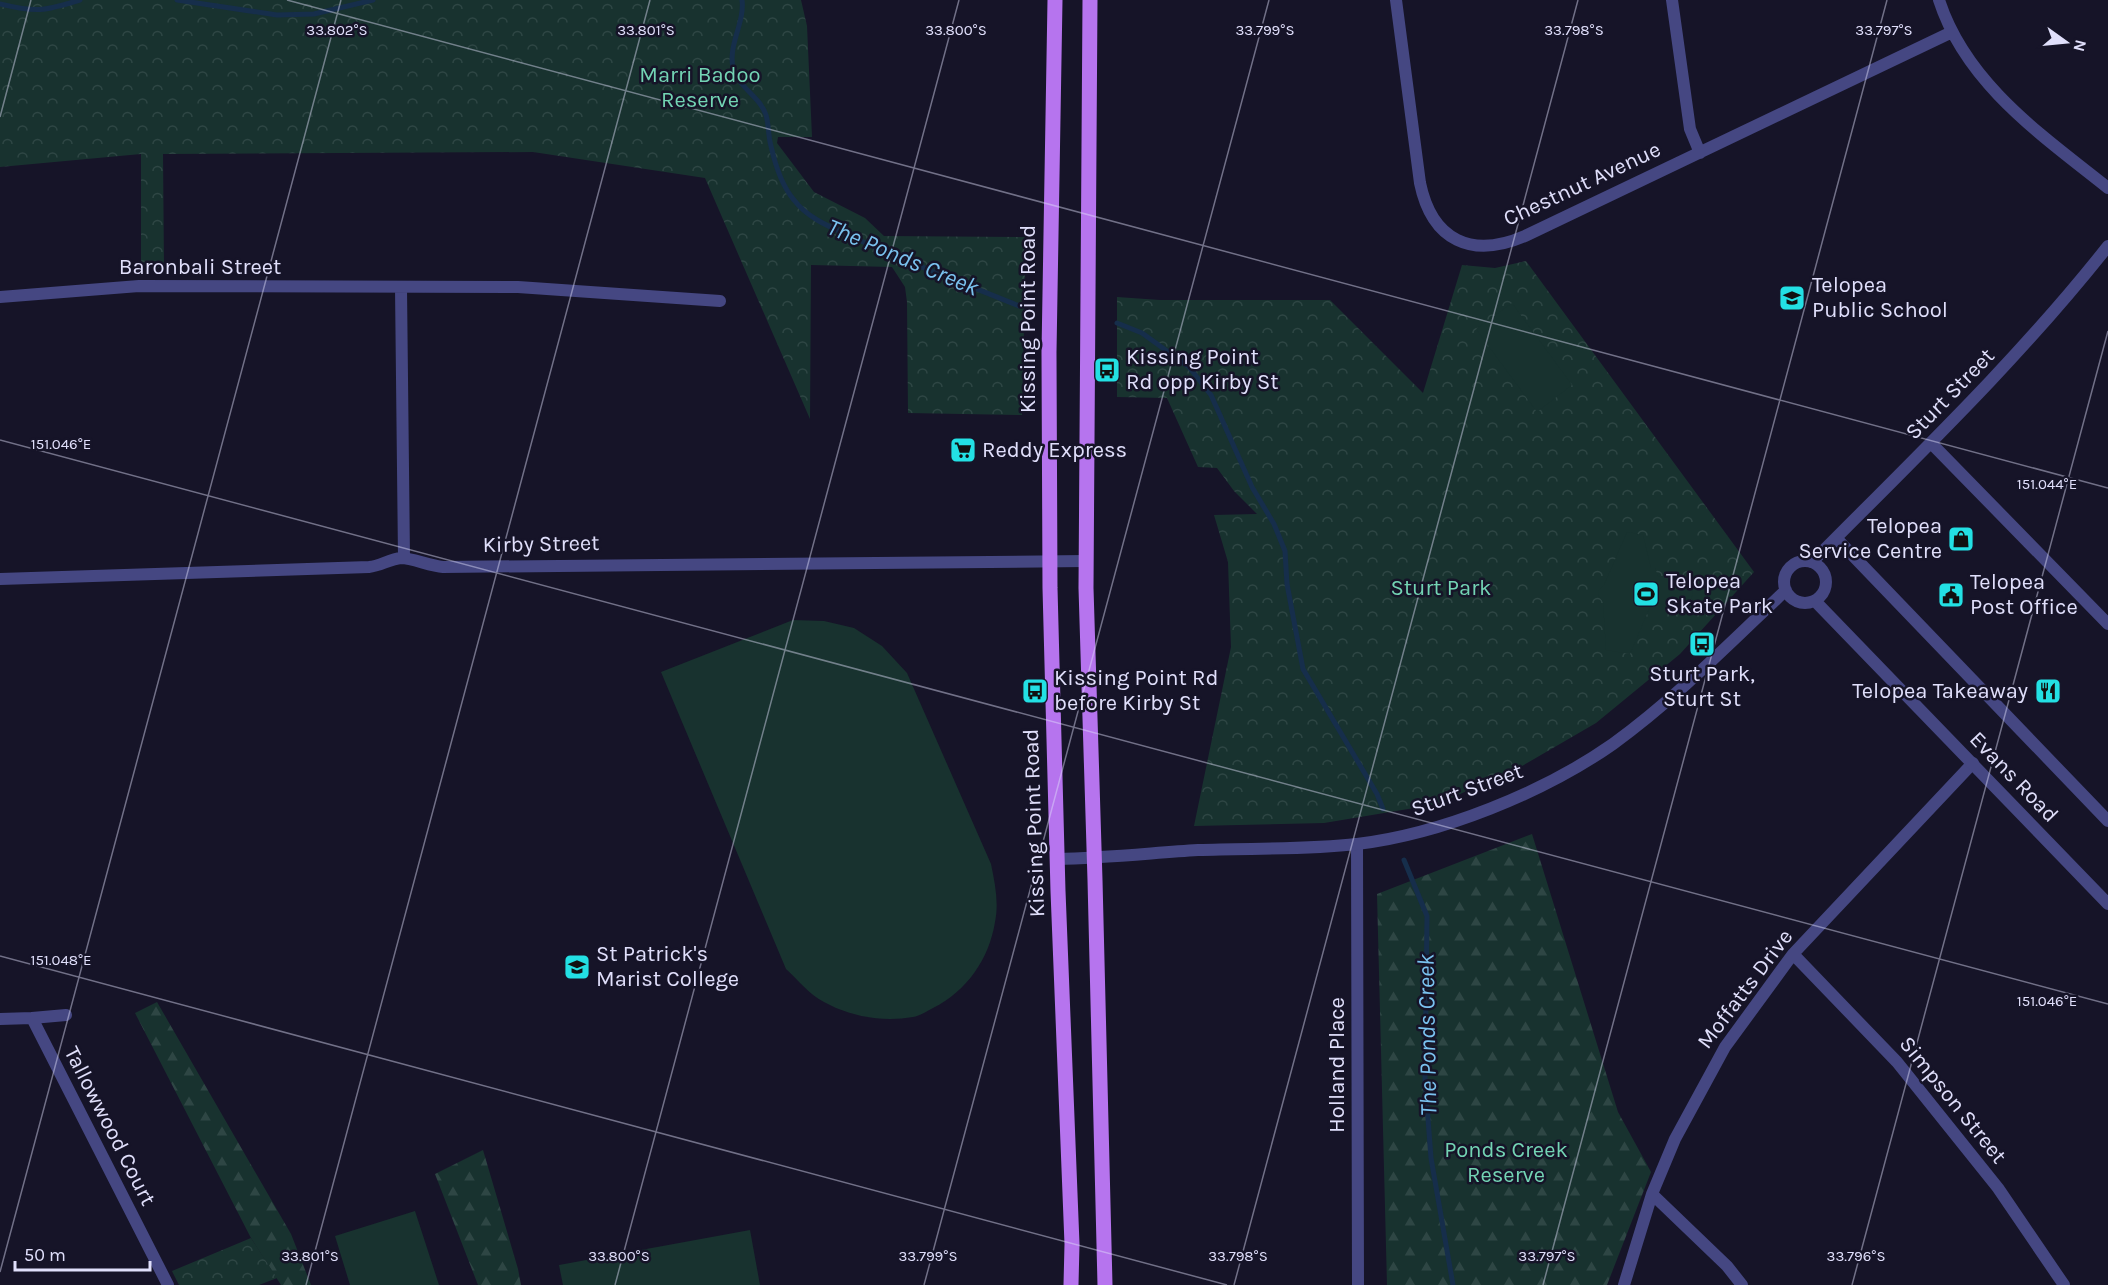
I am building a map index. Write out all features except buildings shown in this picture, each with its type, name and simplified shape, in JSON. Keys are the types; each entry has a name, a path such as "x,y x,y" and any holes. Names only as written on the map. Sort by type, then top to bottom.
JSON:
{"main road":[{"name":"Kissing Point Road","path":"1054,0 1049,352 1050,562 1057,859 1072,1244 1071,1285"},
{"path":"1090,0 1085,561 1105,1285"}],"street":[{"name":"Chestnut Avenue","path":"1396,0 1423,197 1436,224 1458,240 1487,246 1513,241 1952,32"},
{"path":"1672,0 1690,129 1700,153"},
{"path":"1939,0 1952,32 1983,78 2000,98 2021,118 2108,188"},
{"name":"Sturt Street","path":"1812,562 1932,444 2030,339 2108,246"},
{"name":"Baronbali Street","path":"0,297 139,286 518,287 720,301"},
{"path":"0,579 369,567 404,558 401,288"},
{"path":"1932,444 2108,624"},
{"path":"1836,538 2108,821"},
{"name":"Kirby Street","path":"404,558 426,565 443,567 1085,561"},
{"path":"1800,561 1812,562 1822,569 1826,580 1823,592 1815,601 1798,602 1786,590 1785,578 1790,567 1800,561"},
{"name":"Sturt Street","path":"1057,859 1197,850 1357,844 1419,832 1453,822 1492,807 1571,770 1612,744 1649,716 1786,590"},
{"name":"Evans Road","path":"1815,601 2108,904"},
{"name":"Moffatts Drive","path":"1624,1285 1652,1194 1675,1139 1725,1047 1793,954 1973,763"},
{"name":"Holland Place","path":"1357,844 1358,1285"},
{"name":"Simpson Street","path":"1793,954 1897,1062 1998,1188 2064,1285"},
{"name":"Tallowwood Court","path":"0,1019 66,1015"},
{"name":"Tallowwood Court","path":"32,1017 168,1285"},
{"path":"1652,1194 1727,1266 1742,1285"}],"green space":[{"name":"Marri Badoo Reserve","path":"0,0 801,0 807,26 812,137 778,137 777,143 814,192 865,218 884,236 1026,237 1022,415 908,413 907,302 905,287 892,267 811,265 810,419 705,178 533,152 163,154 164,268 141,268 141,154 0,167"},
{"name":"Sturt Park","path":"1526,261 1754,572 1680,654 1596,723 1522,766 1438,804 1324,823 1194,826 1231,647 1228,562 1214,515 1257,514 1234,491 1217,468 1198,467 1167,398 1117,397 1117,297 1160,300 1330,300 1423,393 1462,265 1495,268"},
{"path":"1512,303 1572,385 1537,412 1476,329"},
{"name":"Telopea Skate Park","path":"1627,532 1643,535 1651,568 1655,568 1658,576 1682,577 1688,580 1693,590 1690,601 1681,608 1670,608 1657,602 1650,607 1630,654 1606,650 1603,602 1598,595"},
{"path":"793,620 824,621 854,628 882,646 907,673 991,864 997,908 988,949 975,972 956,993 916,1016 890,1019 856,1015 819,999 786,969 661,672"},
{"name":"Ponds Creek Reserve","path":"1532,834 1618,1112 1651,1172 1607,1285 1387,1285 1377,894"},
{"path":"157,1002 291,1234 311,1285 281,1285 251,1238 135,1013"},
{"path":"483,1150 521,1285 478,1285 435,1174"},
{"path":"415,1211 439,1285 350,1285 335,1236"},
{"path":"750,1230 760,1285 563,1285 559,1265"},
{"path":"251,1238 277,1278 259,1285 179,1285 172,1271"}],"waterway":[{"name":"The Ponds Creek","path":"0,4 40,10 80,0"},
{"name":"The Ponds Creek","path":"177,0 277,15 314,14 373,0"},
{"name":"The Ponds Creek","path":"742,0 741,17 733,50 733,67 739,80 763,108 780,174 786,188 800,207 824,224 841,232 918,266 1019,306"},
{"name":"The Ponds Creek","path":"1117,323 1142,333 1189,367 1211,395 1252,487 1274,524 1285,551 1287,584 1303,669 1377,794 1383,809"},
{"name":"The Ponds Creek","path":"1404,860 1427,916 1425,1079 1431,1158 1453,1285"}],"place":[{"name":"Telopea Public School","path":"1792,298"},
{"name":"Kissing Point Rd opp Kirby St","path":"1107,370"},
{"name":"Reddy Express","path":"963,450"},
{"name":"Telopea Service Centre","path":"1961,539"},
{"name":"Telopea Skate Park","path":"1646,594"},
{"name":"Telopea Post Office","path":"1951,595"},
{"name":"Sturt Park, Sturt St","path":"1702,644"},
{"name":"Kissing Point Rd before Kirby St","path":"1035,691"},
{"name":"Telopea Takeaway","path":"2048,691"},
{"name":"St Patrick's Marist College","path":"577,967"}]}
